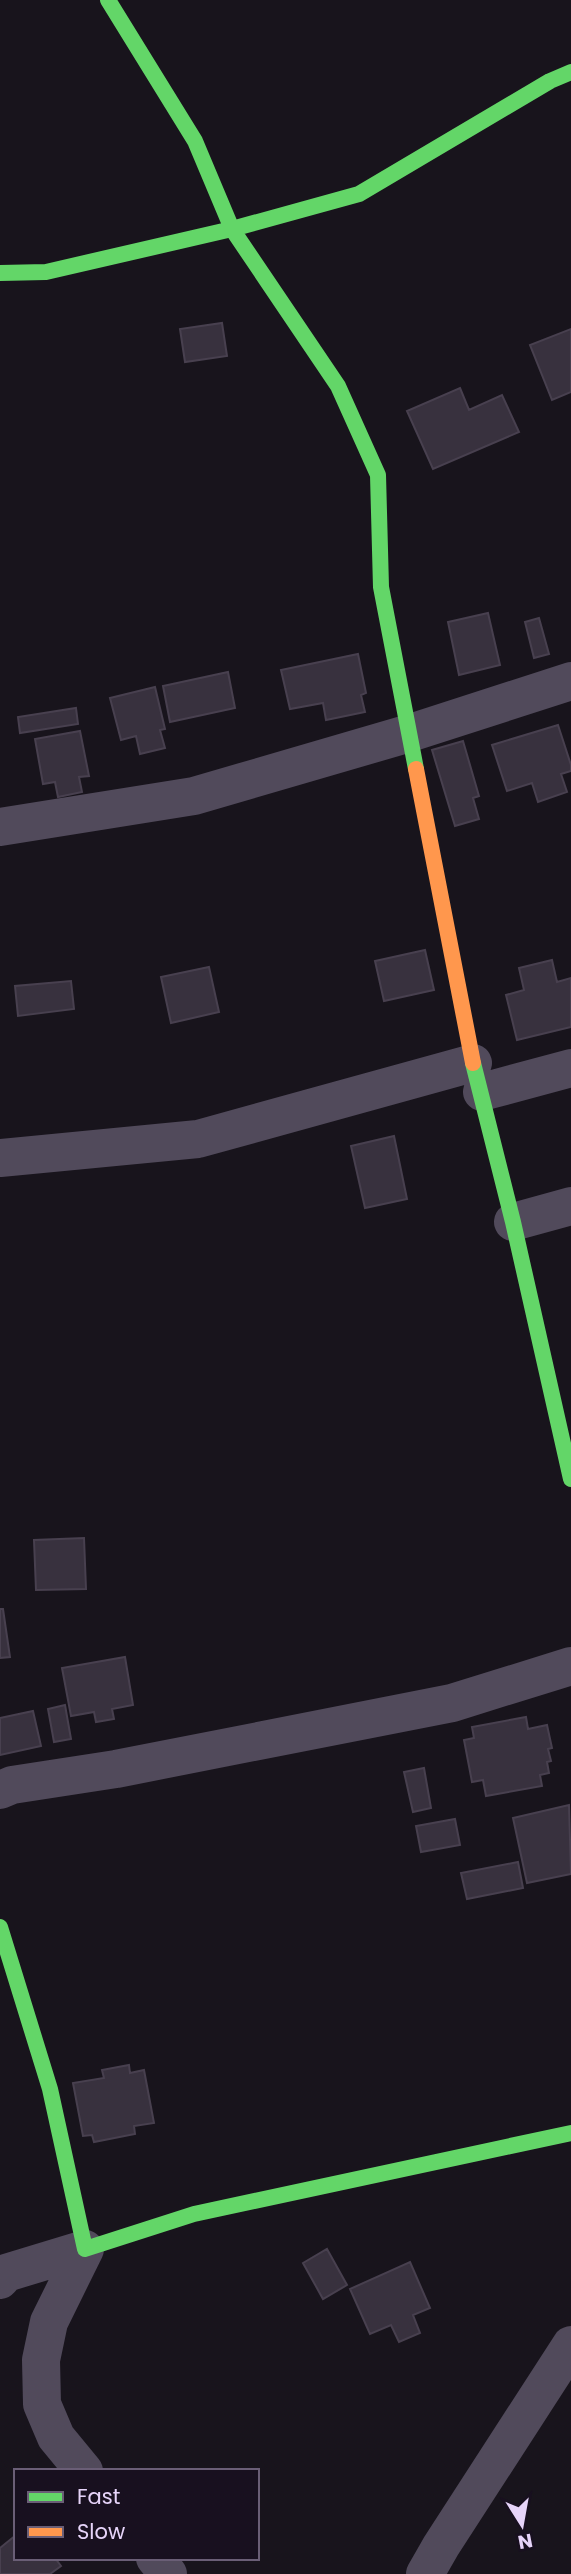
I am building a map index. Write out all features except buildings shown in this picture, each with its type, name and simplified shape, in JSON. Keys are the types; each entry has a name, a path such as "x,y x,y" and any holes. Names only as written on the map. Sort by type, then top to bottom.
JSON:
{"street":[{"path":"108,0 195,141 232,229 338,386 378,475 381,587 477,1078 513,1222 571,1479"},
{"path":"0,273 46,272 232,229 359,194 550,80 571,72"},
{"path":"0,827 194,796 410,733 571,681"},
{"path":"0,1158 198,1139 477,1078 571,1068"},
{"path":"513,1222 571,1206"},
{"path":"0,1790 12,1785 116,1769 452,1703 571,1666"},
{"path":"0,1927 50,2089 85,2249 49,2322 41,2360 42,2404 56,2437 81,2469"},
{"path":"0,2280 6,2273 194,2214 571,2133"},
{"path":"425,2574 571,2346"},
{"path":"157,2560 168,2574"}],"traffic: fast":[{"path":"108,0 195,141 232,229 338,386 378,475 381,587 416,769"},
{"path":"0,273 46,272 232,229 359,194 550,81 571,72"},
{"path":"473,1063 513,1222 571,1479"},
{"path":"0,1927 50,2089 85,2249 194,2214 571,2133"}],"traffic: slow":[{"path":"416,769 473,1063"}]}
